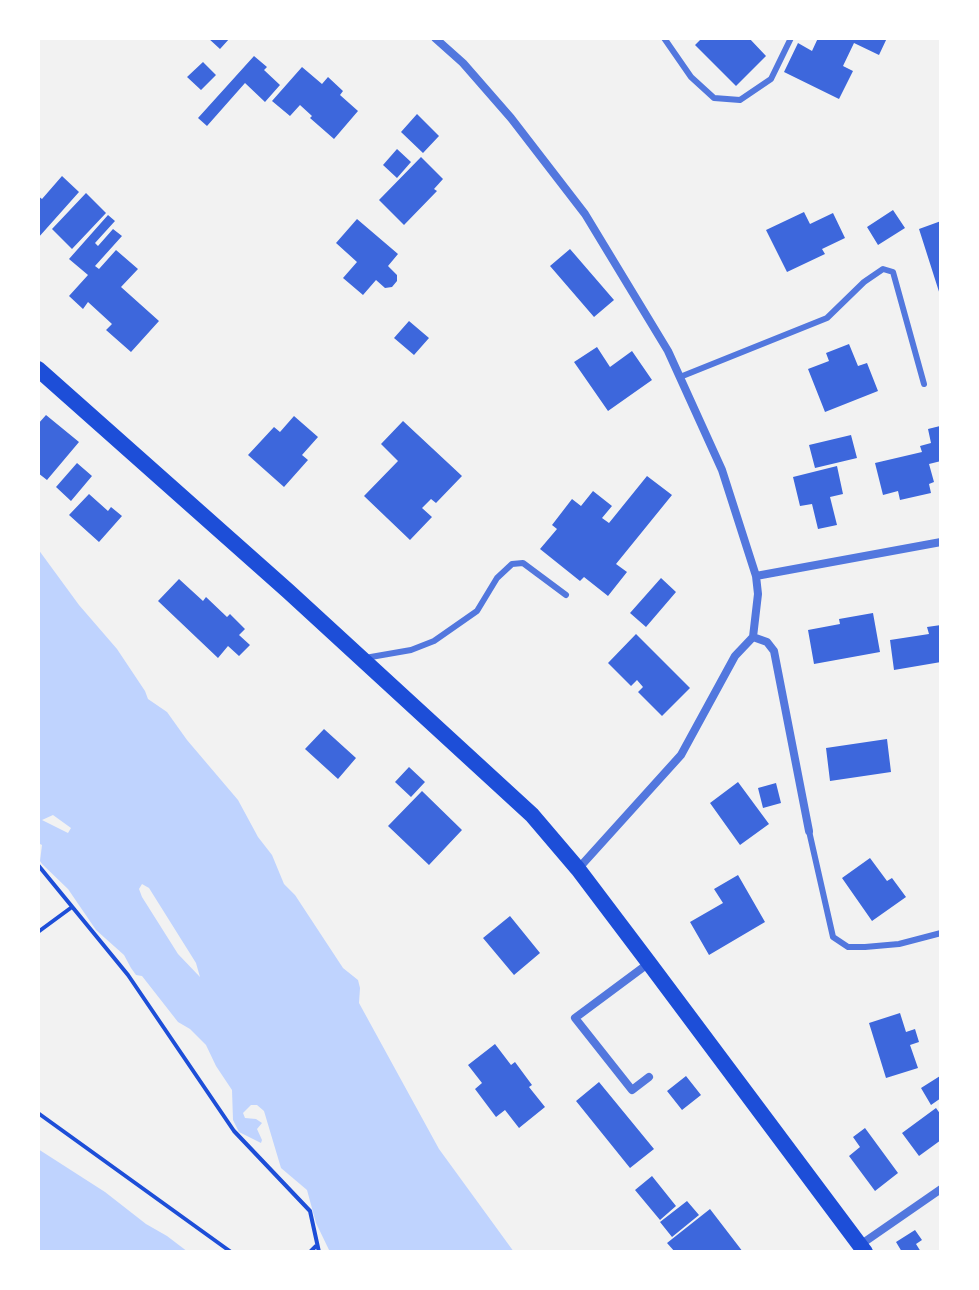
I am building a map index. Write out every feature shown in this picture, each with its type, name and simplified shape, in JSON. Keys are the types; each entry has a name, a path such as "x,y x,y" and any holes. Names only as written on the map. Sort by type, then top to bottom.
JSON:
{"main road":[{"path":"38,369 532,815 578,869 862,1249"}],"street":[{"path":"435,38 463,63 511,118 585,214 668,351 722,470 756,576 758,594 753,637 735,656 681,755 578,869"},
{"path":"756,576 941,542"},
{"path":"753,637 767,642 774,651 809,831"},
{"path":"649,963 575,1018 632,1090 649,1077"},
{"path":"862,1249 941,1189"}],"lane":[{"path":"664,38 691,77 714,98 740,100 771,79 791,38"},
{"path":"680,377 827,318 864,282 883,269 893,272 924,384"},
{"path":"361,659 411,650 434,641 477,611 497,578 512,564 523,563 566,595"},
{"path":"809,831 833,937 848,947 865,947 899,944 941,933"}],"path":[{"path":"38,865 128,975 234,1131 310,1211 318,1249 310,1252"},
{"path":"38,932 72,907"},
{"path":"38,1113 231,1252"}],"water":[{"path":"38,549 79,605 117,649 148,699 167,712 238,800 258,837 272,855 284,884 295,895 343,968 358,980 359,1003 439,1149 514,1252 330,1252 316,1223 307,1190 281,1168 264,1111 257,1105 251,1105 243,1113 245,1118 262,1123 257,1129 261,1143 239,1132 233,1120 232,1090 206,1045 178,1022 142,976 136,975 124,955 96,930 68,889 40,861 42,845 38,843","holes":["53,815 71,828 68,833 42,820","142,884 149,888 196,963 200,977 178,954 142,897 139,889"]},
{"path":"38,1149 105,1192 188,1252 38,1252"}],"building":[{"path":"208,38 230,38 220,49"},
{"path":"702,38 749,38 766,56 736,86 695,45"},
{"path":"818,38 887,38 879,55 854,43 843,66 853,71 839,99 784,72 798,43 812,51"},
{"path":"254,56 280,85 265,102 245,83 207,126 198,118"},
{"path":"203,62 216,75 201,90 187,77"},
{"path":"302,67 322,84 328,77 343,91 340,95 358,111 334,139 300,105 290,116 272,101"},
{"path":"417,114 439,136 423,153 401,132"},
{"path":"397,149 411,162 397,178 383,165"},
{"path":"421,157 443,179 434,189 437,191 404,225 379,200"},
{"path":"62,176 79,192 38,238 38,196 42,199"},
{"path":"86,193 106,213 72,249 52,229"},
{"path":"893,210 905,228 878,245 867,227"},
{"path":"804,212 810,224 833,213 845,238 822,249 825,254 787,272 766,230"},
{"path":"108,215 115,221 95,243 98,246 113,229 122,236 95,266 99,269 116,250 138,269 121,287 159,321 131,352 106,330 112,324 88,302 83,309 69,296 88,275 69,259"},
{"path":"357,219 398,254 388,266 397,275 392,287 385,288 376,280 363,295 343,278 357,262 336,243"},
{"path":"941,221 941,298 919,229"},
{"path":"570,249 614,300 594,317 550,266"},
{"path":"409,321 429,338 414,355 394,338"},
{"path":"849,344 858,366 867,363 878,391 825,412 808,369 829,361 826,353"},
{"path":"597,347 610,367 632,351 652,380 608,411 574,362"},
{"path":"46,415 79,442 47,480 38,473 38,424"},
{"path":"294,416 318,437 302,455 308,460 284,487 248,455 274,427 280,432"},
{"path":"403,421 462,476 436,503 431,499 422,508 432,517 410,540 364,496 398,461 381,444"},
{"path":"940,426 941,461 929,464 934,482 929,484 931,493 900,500 898,491 883,495 875,463 922,452 920,446 931,443 928,429"},
{"path":"851,435 857,458 815,468 809,445"},
{"path":"77,463 92,476 71,501 56,487"},
{"path":"837,466 843,494 830,497 837,525 818,529 812,504 800,506 793,477"},
{"path":"647,476 672,495 616,564 627,572 608,596 584,577 580,581 540,549 557,529 552,525 572,499 581,506 593,491 612,506 602,518 609,523"},
{"path":"89,494 108,511 111,507 122,516 99,542 69,515"},
{"path":"661,578 676,592 646,627 630,613"},
{"path":"179,579 203,601 206,597 245,629 239,635 250,645 239,656 228,646 218,658 158,601"},
{"path":"873,613 880,652 814,664 808,630 840,624 839,619"},
{"path":"941,625 941,662 894,670 890,640 929,634 927,627"},
{"path":"636,634 690,688 662,716 638,692 643,687 637,680 631,686 608,663"},
{"path":"324,729 356,758 338,779 305,749"},
{"path":"887,739 891,772 830,781 826,748"},
{"path":"409,767 425,782 411,797 395,782"},
{"path":"738,782 769,824 740,845 710,803"},
{"path":"776,783 781,803 763,808 758,788"},
{"path":"422,791 462,830 429,865 388,826"},
{"path":"870,858 887,881 892,878 906,897 872,921 842,878"},
{"path":"738,875 765,922 709,955 690,922 723,903 714,889"},
{"path":"510,916 540,953 514,975 483,938"},
{"path":"900,1013 906,1032 915,1029 919,1042 910,1045 918,1068 886,1078 869,1023"},
{"path":"495,1044 511,1065 515,1062 545,1107 519,1128 505,1110 496,1117 475,1089 482,1083 468,1065"},
{"path":"686,1076 701,1095 682,1110 667,1091"},
{"path":"940,1076 941,1098 931,1105 921,1088"},
{"path":"599,1082 654,1149 630,1168 576,1101"},
{"path":"936,1108 941,1115 941,1140 919,1156 902,1133"},
{"path":"865,1128 898,1173 875,1191 849,1156 860,1147 853,1137"},
{"path":"652,1176 676,1206 660,1220 635,1190"},
{"path":"687,1201 699,1215 672,1237 660,1222"},
{"path":"710,1209 743,1252 675,1252 667,1243"},
{"path":"915,1230 922,1240 916,1244 921,1252 902,1252 896,1242"}]}
